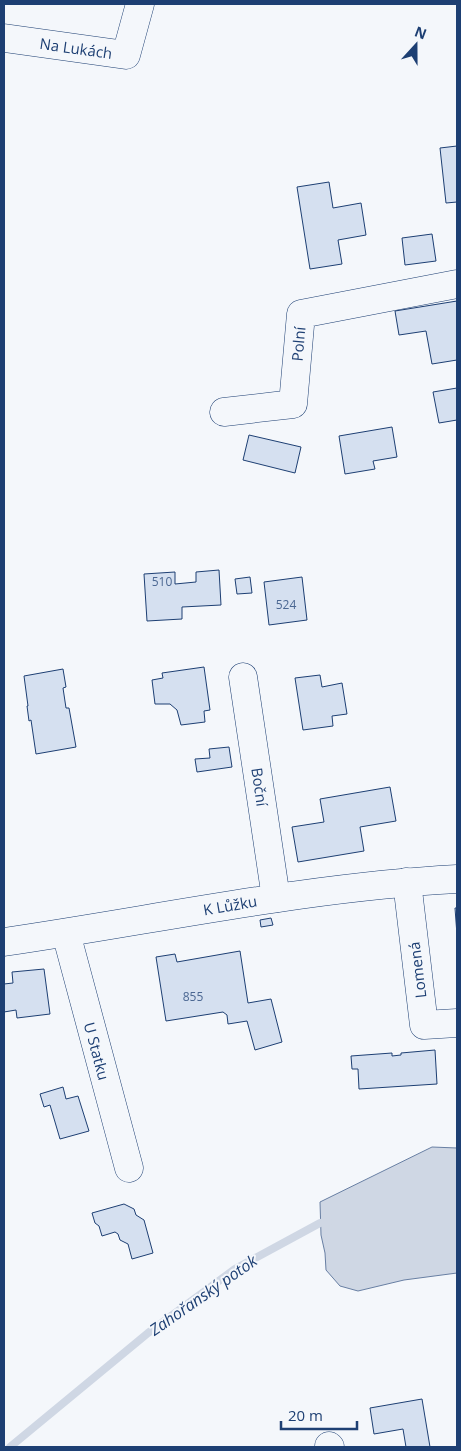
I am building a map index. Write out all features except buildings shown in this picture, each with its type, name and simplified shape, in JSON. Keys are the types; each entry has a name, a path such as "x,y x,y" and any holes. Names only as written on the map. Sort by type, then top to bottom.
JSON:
{"street":[{"name":"Na Lukách","path":"4,38 126,55 140,4"},
{"name":"Polní","path":"224,412 293,404 300,314 457,284"},
{"name":"Boční","path":"244,677 276,898"},
{"name":"K Lůžku","path":"4,942 276,898 407,882 457,879"},
{"name":"Lomená","path":"407,882 424,1025 457,1022"},
{"name":"U Statku","path":"66,933 129,1168"}],"shaded area":[{"path":"432,1147 457,1148 457,1273 404,1280 358,1291 340,1286 326,1270 321,1235 320,1202"}],"waterway":[{"name":"Zahořanský potok","path":"10,1447 148,1333 235,1269 320,1223 328,1222"}]}
